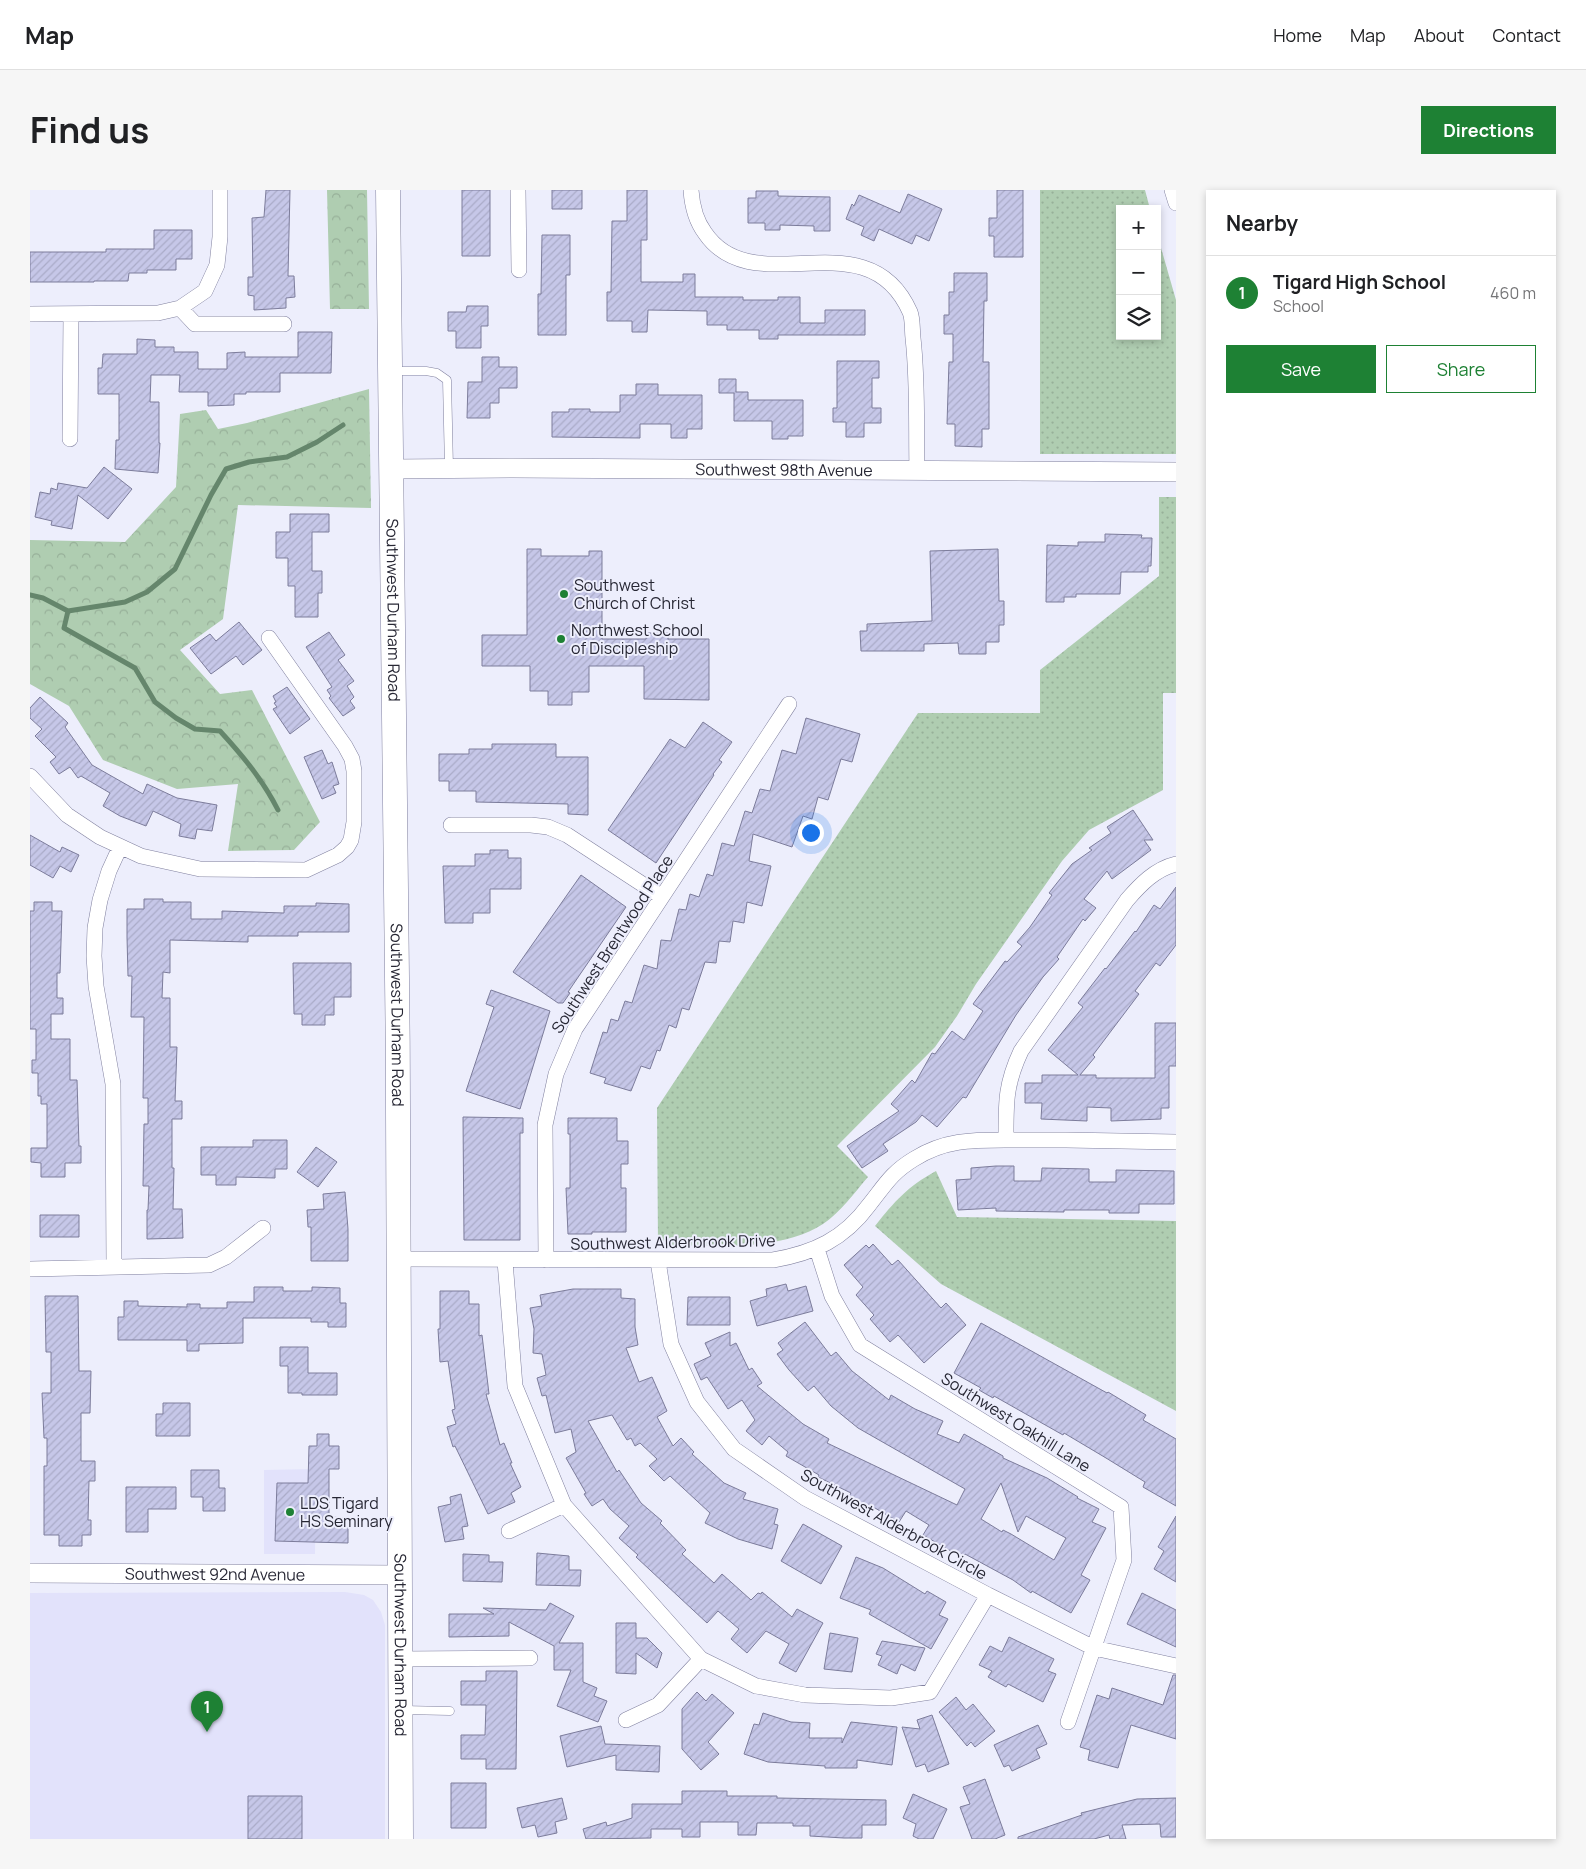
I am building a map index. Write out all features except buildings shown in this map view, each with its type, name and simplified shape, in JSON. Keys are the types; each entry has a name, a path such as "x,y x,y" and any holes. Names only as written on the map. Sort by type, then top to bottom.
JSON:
{"main road":[{"name":"Southwest Durham Road","path":"388,190 399,1259 401,1839"}],"street":[{"path":"30,314 158,313 180,308 205,291 217,265 220,237 220,190"},
{"path":"518,190 520,270"},
{"path":"691,190 692,202 700,227 724,253 750,263 843,263 863,266 876,272 896,288 911,313 915,356 917,471"},
{"path":"1172,190 1176,202"},
{"path":"180,308 195,324 284,324"},
{"path":"70,439 71,314"},
{"name":"Southwest 98th Avenue","path":"392,469 1176,472"},
{"path":"30,776 67,815 120,847 141,856 200,869 306,870 338,855 347,847 353,833 354,786 352,760 345,746 270,638"},
{"name":"Southwest Brentwood Place","path":"546,1260 545,1125 556,1074 575,1029 789,704"},
{"path":"451,826 531,825 548,827 567,834 662,897"},
{"path":"114,1267 114,1105 111,1069 96,986 95,937 100,900 109,871 120,847"},
{"path":"1006,1140 1006,1093 1012,1070 1021,1051 1127,900 1140,885 1154,874 1176,864"},
{"name":"Southwest Alderbrook Drive","path":"399,1259 505,1261 773,1260 816,1249 833,1240 849,1228 870,1204 883,1184 898,1170 928,1151 957,1142 974,1140 1176,1142"},
{"path":"30,1269 209,1265 226,1257 263,1228"},
{"name":"Southwest Oakhill Lane","path":"816,1249 832,1296 860,1345 1121,1508 1124,1560 1094,1648"},
{"path":"505,1261 515,1386 564,1505 700,1658 756,1686 805,1695 890,1698 930,1692 988,1595"},
{"name":"Southwest Alderbrook Circle","path":"658,1261 671,1344 696,1402 734,1448 805,1498 988,1595 1094,1648 1176,1666"},
{"path":"509,1531 564,1505"},
{"name":"Southwest 92nd Avenue","path":"30,1573 400,1574"},
{"path":"1068,1722 1094,1648"},
{"path":"400,1659 530,1658"},
{"path":"626,1720 658,1705 700,1658"}],"lane":[{"path":"391,370 426,371 437,373 447,380 449,468"},
{"path":"400,1710 450,1711"}],"shaded area":[{"name":"LDS Tigard HS Seminary","path":"316,1469 315,1554 264,1554 264,1470"},
{"path":"345,1592 364,1595 373,1600 381,1612 385,1625 385,1839 30,1839 30,1593"}],"green space":[{"path":"327,190 367,190 369,309 330,309"},
{"path":"1040,190 1145,190 1149,205 1116,205 1116,340 1161,340 1161,248 1176,300 1176,454 1040,454"},
{"path":"369,389 371,508 238,505 223,619 180,650 220,694 252,690 320,822 294,850 228,851 238,784 177,789 103,760 69,706 30,684 30,540 125,542 176,487 180,414 206,410 218,429 247,423"},
{"path":"1159,497 1176,497 1176,693 1163,693 1163,790 1089,830 1062,861 976,984 957,1016 935,1047 837,1146 868,1177 836,1214 823,1224 786,1240 721,1246 658,1245 657,1108 918,713 1040,713 1040,670 1159,576"},
{"path":"936,1171 957,1217 1176,1221 1176,1411 941,1284 875,1226 902,1195"}],"waterway":[{"path":"68,611 125,602 147,592 175,569 211,495 226,469 249,462 287,457 317,442 343,425"},
{"path":"30,595 43,598 68,611 64,628 135,668 155,702 176,718 195,729 220,731 252,768 278,810"}],"place":[{"name":"Southwest Church of Christ","path":"564,594"},
{"name":"Northwest School of Discipleship","path":"561,639"},
{"name":"LDS Tigard HS Seminary","path":"290,1512"},
{"name":"Tigard High School","path":"207,1732"}]}
